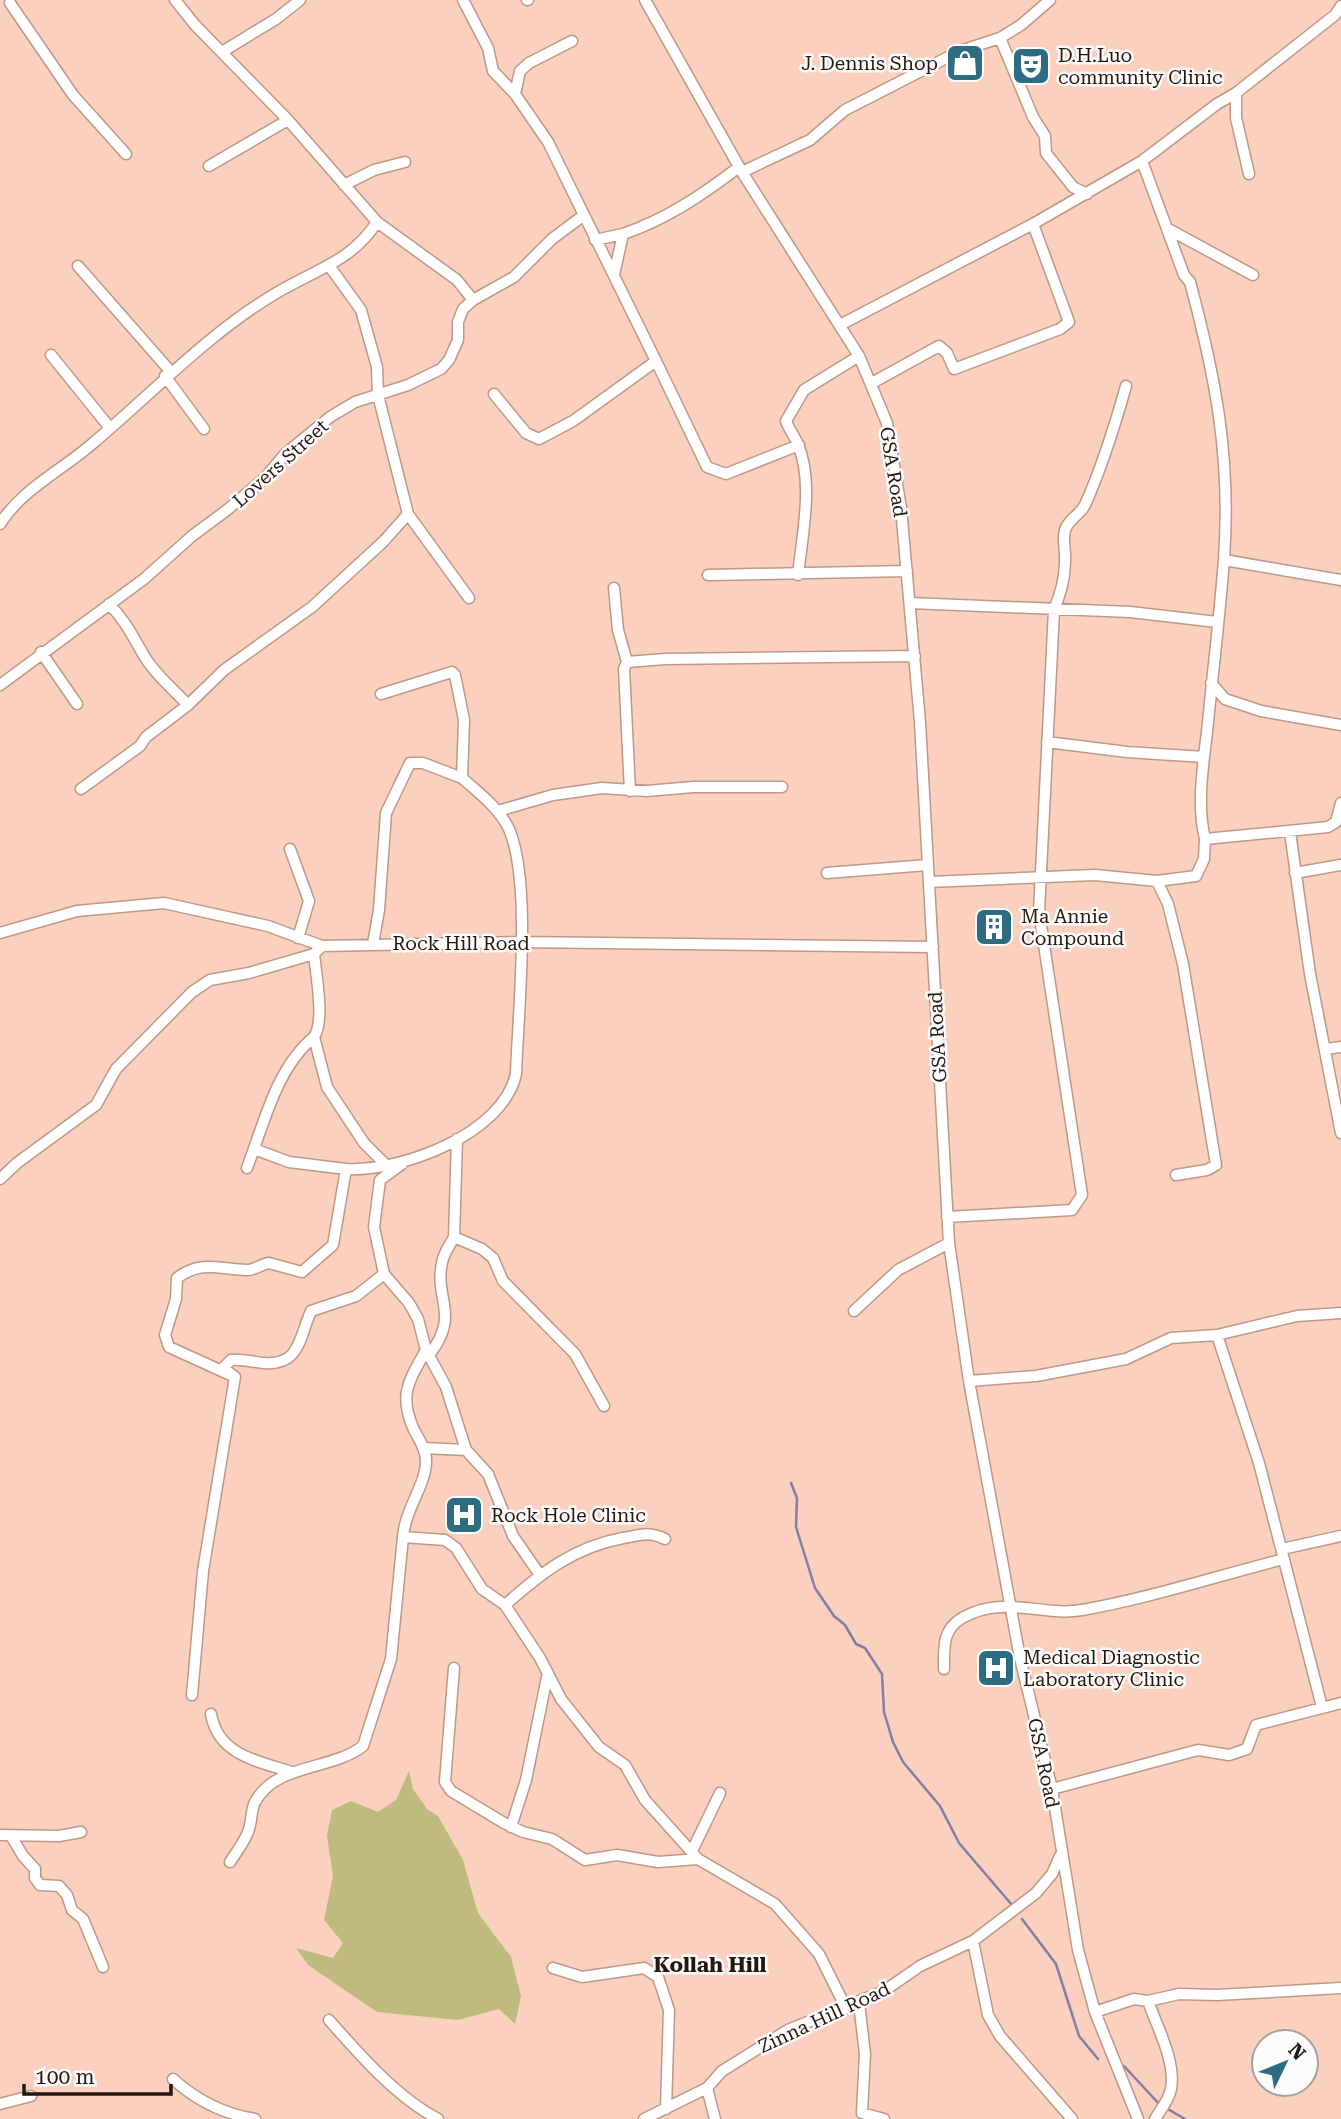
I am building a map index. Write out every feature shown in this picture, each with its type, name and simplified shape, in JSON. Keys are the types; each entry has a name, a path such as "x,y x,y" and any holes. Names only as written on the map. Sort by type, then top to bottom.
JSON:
{"street":[{"path":"175,0 288,120 377,222 457,280 473,300 514,278 552,239 584,215"},
{"path":"222,52 276,19 300,0"},
{"path":"463,0 488,48 493,71 515,93 548,142 707,467 726,474 799,446"},
{"name":"GSA Road","path":"645,0 741,170 859,356 887,423 895,458 915,656 949,1243 969,1381 1020,1658 1052,1789 1060,1855 1077,1950 1095,2012 1138,2119"},
{"path":"595,240 650,225 696,200 741,170 810,140 845,110 960,51 1000,38 1021,25 1050,0"},
{"path":"0,10 11,1 73,95 126,154"},
{"path":"840,325 1033,224 1142,160 1217,104 1237,93 1335,15 1341,6"},
{"path":"1000,38 1033,117 1045,136 1046,153 1073,187 1087,194"},
{"path":"515,93 520,71 529,63 572,41"},
{"path":"1237,93 1236,118 1248,174"},
{"path":"209,166 288,120"},
{"path":"929,882 1095,875 1157,881 1196,876 1203,859 1205,839 1201,790 1224,560 1227,483 1213,369 1189,282 1184,275 1170,230 1142,160"},
{"path":"344,185 374,170 405,162"},
{"path":"0,524 25,493 62,469 168,374 278,292 330,267 377,222"},
{"path":"872,383 939,346 947,353 954,369 1060,329 1069,322 1033,224"},
{"path":"1170,230 1253,275"},
{"path":"614,275 623,234"},
{"path":"78,266 168,374 204,429"},
{"path":"330,267 361,310 377,367 379,395 408,514 469,598"},
{"name":"Lovers Street","path":"0,685 41,652 144,579 192,536 265,478 285,454 330,417 355,402 441,369 449,360 458,340 458,322 463,309 473,300"},
{"path":"51,355 110,428"},
{"path":"798,575 806,502 799,446 786,421 804,390 859,356"},
{"path":"494,394 526,433 539,439 573,421 656,361"},
{"path":"947,1217 1072,1210 1082,1195 1069,1101 1041,943 1040,876 1054,610 1063,586 1066,528 1072,517 1083,509 1116,424 1126,386"},
{"path":"81,789 140,746 146,737 188,705 224,670 312,607 383,542 408,514"},
{"path":"1224,560 1341,580"},
{"path":"708,575 907,571"},
{"path":"614,588 618,630 628,662 624,669 630,791"},
{"path":"910,603 1130,612 1217,622"},
{"path":"109,604 131,629 160,677 188,705"},
{"path":"41,652 76,704"},
{"path":"628,662 664,659 915,656"},
{"path":"381,694 452,671 464,720 462,778"},
{"path":"1212,683 1225,699"},
{"path":"1210,700 1225,699 1261,711 1341,725"},
{"path":"1047,743 1204,757"},
{"path":"254,1149 289,1162 346,1169 367,1170 405,1162 457,1139 484,1122 513,1087 521,942 515,845 498,811 462,778 423,763 410,763 386,813 379,910 373,944"},
{"path":"498,811 553,795 611,788 630,791 782,787"},
{"path":"1205,839 1264,831 1290,832 1328,827 1336,822 1341,803"},
{"path":"1290,832 1310,974 1341,1133"},
{"path":"290,849 309,901 298,938"},
{"path":"827,873 928,865"},
{"path":"1296,873 1341,865"},
{"path":"1157,881 1168,904 1183,964 1216,1165 1207,1170 1176,1175"},
{"name":"Rock Hill Road","path":"0,933 77,911 164,903 253,922 322,946 521,942 933,947"},
{"path":"0,1179 17,1163 96,1105 116,1069 192,992 210,980 249,973 314,954 322,946"},
{"path":"247,1168 277,1088 296,1052 318,1032 319,996 314,954"},
{"path":"314,1037 327,1087 364,1143 387,1166"},
{"path":"1326,1049 1341,1047"},
{"path":"230,1861 249,1829 254,1803 268,1787 292,1772 335,1762 363,1746 391,1659 408,1507 423,1476 426,1460 406,1407 405,1385 428,1352 439,1342 445,1323 444,1295 440,1280 442,1261 454,1237 457,1139"},
{"path":"405,1162 380,1180 377,1194 374,1227 384,1273 409,1303 418,1319 428,1352 446,1387 466,1450 488,1474 513,1535 540,1574"},
{"path":"235,1377 169,1347 165,1335 176,1299 177,1278 187,1270 203,1266 251,1271 269,1263 302,1272 309,1268 333,1245 346,1169"},
{"path":"454,1237 471,1243 493,1258 503,1281 575,1354 604,1406"},
{"path":"854,1311 898,1270 949,1243"},
{"path":"235,1377 223,1368 231,1360 276,1364 286,1361 295,1352 311,1311 356,1296 384,1273"},
{"path":"969,1381 1049,1373 1126,1359 1171,1338 1217,1335 1297,1316 1341,1313"},
{"path":"1217,1335 1259,1463 1322,1707"},
{"path":"192,1695 203,1571 235,1377"},
{"path":"423,1448 466,1450"},
{"path":"505,1605 559,1560 609,1540 649,1532 666,1539"},
{"path":"944,1670 944,1642 951,1626 965,1617 1012,1604 1080,1610 1341,1536"},
{"path":"403,1537 451,1542 482,1589 505,1605 540,1658 547,1677 599,1747 625,1765 645,1800 695,1855 775,1904 819,1954 846,2008"},
{"path":"454,1668 447,1787 511,1827 552,1839 585,1860 617,1855 658,1862 695,1855"},
{"path":"511,1827 526,1780 547,1677"},
{"path":"1052,1789 1198,1750 1233,1754 1247,1749 1256,1725 1341,1703"},
{"path":"211,1714 214,1730 234,1753 292,1772"},
{"path":"695,1855 720,1793"},
{"path":"0,1835 81,1832"},
{"path":"12,1836 23,1856 35,1869 35,1878 40,1885 59,1886 67,1895 72,1910 83,1919 103,1967"},
{"name":"Zinna Hill Road","path":"644,2119 707,2088 722,2071 788,2031 884,1991 920,1966 973,1941 1036,1893 1052,1874 1060,1855"},
{"path":"973,1941 988,2015 1000,2036 1072,2119"},
{"path":"553,1968 582,1977 644,1968 658,1977 670,2010 666,2109"},
{"path":"1095,2012 1134,1999 1148,2001 1179,1994 1217,1995 1341,1989"},
{"path":"1148,2001 1169,2061 1171,2089 1167,2102 1157,2117"},
{"path":"859,2003 864,2054 862,2113 884,2119"},
{"path":"329,2020 365,2061 422,2110 438,2119"},
{"path":"173,2079 190,2095 222,2111 255,2119"},
{"path":"707,2088 715,2119"},
{"path":"0,2104 31,2096"}],"shaded area":[{"path":"409,1771 413,1789 427,1809 438,1816 463,1860 478,1913 511,1957 521,1996 515,2024 499,2009 458,2020 377,2012 308,1965 296,1948 333,1958 343,1943 324,1920 333,1876 327,1836 332,1810 351,1801 378,1812 396,1800"}],"waterway":[{"path":"791,1483 797,1498 796,1527 815,1588 834,1616 845,1625 856,1644 865,1648 882,1674 884,1712 893,1742 903,1762 940,1806 959,1843 1012,1905"},
{"path":"1022,1919 1056,1964 1079,2036 1098,2059"},
{"path":"1124,2066 1160,2105"},
{"path":"1166,2108 1185,2119"}],"place":[{"name":"J. Dennis Shop","path":"965,63"},
{"name":"D.H.Luo community Clinic","path":"1031,66"},
{"name":"Ma Annie Compound","path":"994,927"},
{"name":"Rock Hole Clinic","path":"464,1515"},
{"name":"Medical Diagnostic Laboratory Clinic","path":"996,1668"}],"district":[{"name":"Kollah Hill","path":"710,1965"}]}
